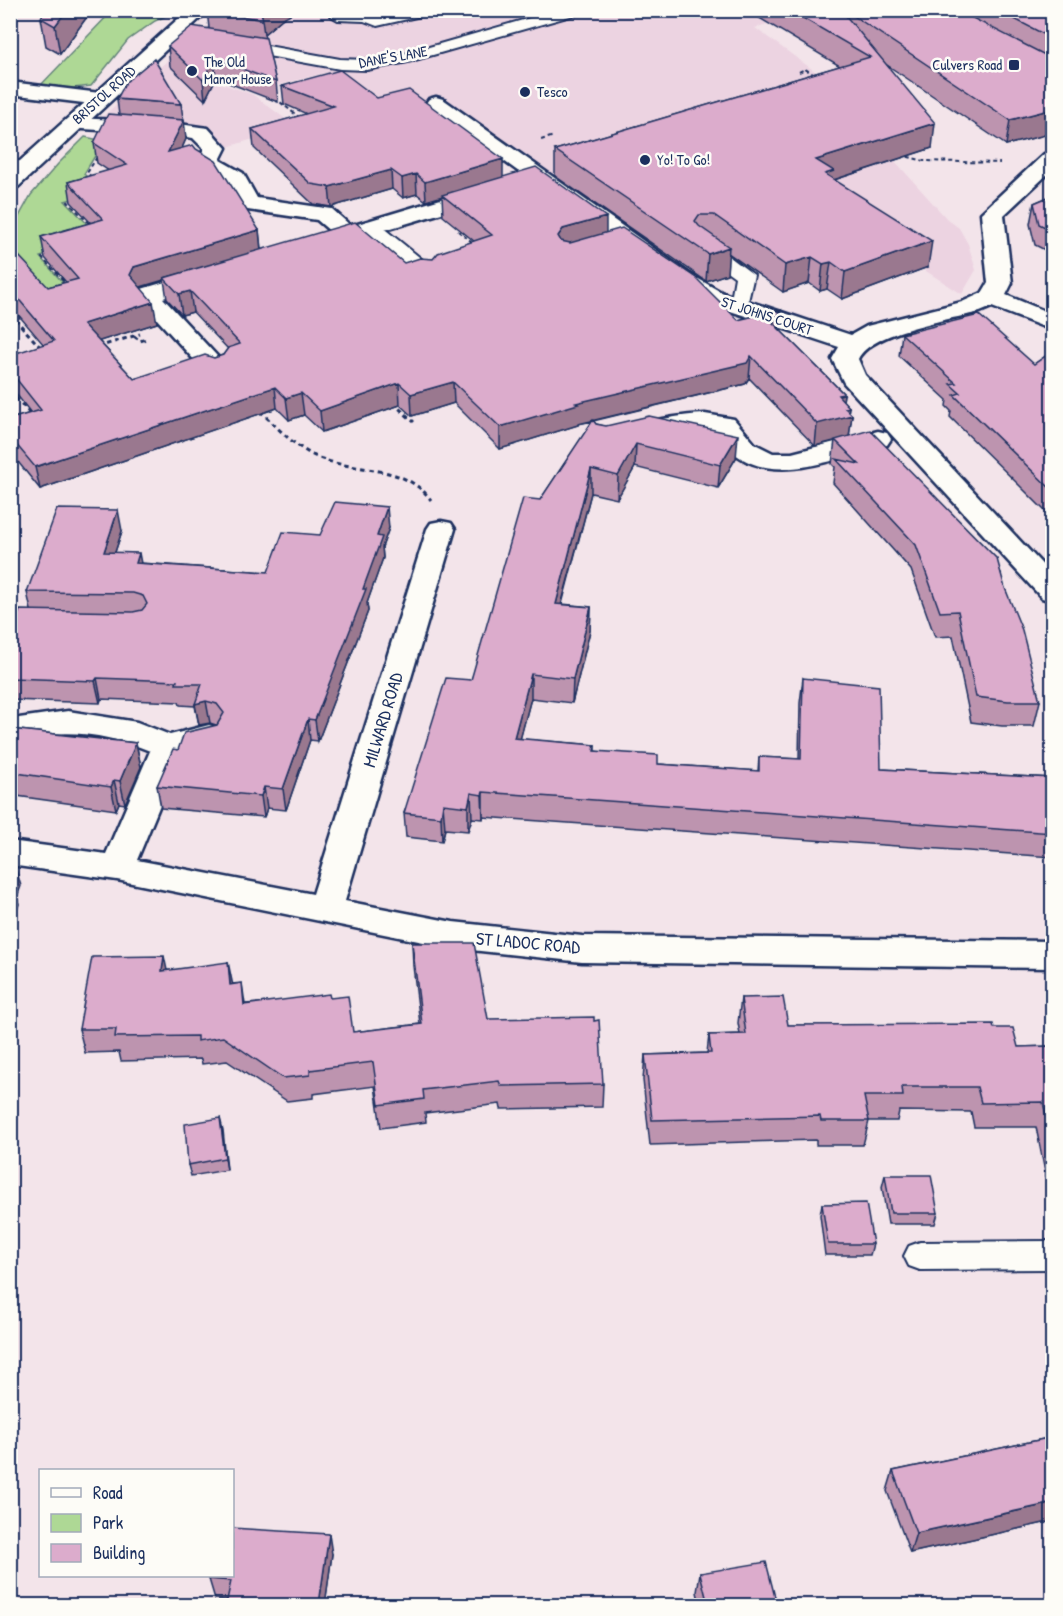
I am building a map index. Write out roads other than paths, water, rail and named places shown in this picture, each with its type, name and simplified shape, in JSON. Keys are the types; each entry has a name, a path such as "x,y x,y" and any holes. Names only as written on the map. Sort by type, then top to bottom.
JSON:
{"street":[{"name":"BRISTOL ROAD","path":"10,182 18,166 73,124 200,10"},
{"path":"10,88 100,99"},
{"name":"ST JOHNS COURT","path":"436,103 520,182 712,297 853,344"},
{"path":"73,124 166,128 200,133 214,148 208,162 236,178 249,204 324,214 347,234"},
{"path":"1046,165 992,213 1000,283 992,298 971,307 876,331 853,344 845,360 853,378 1053,592"},
{"path":"305,247 520,182"},
{"path":"216,369 147,296 232,269"},
{"path":"992,298 1053,323"},
{"path":"616,436 686,423 705,422 725,425 746,450 768,461 792,461 904,432"},
{"name":"MILWARD ROAD","path":"325,911 441,529"},
{"path":"23,727 68,722 137,733 168,746 209,736"},
{"path":"117,868 168,746"},
{"name":"ST LADOC ROAD","path":"10,853 117,868 453,935 582,948 1053,955"}],"lane":[{"name":"DANE'S LANE","path":"217,42 359,66 403,59 576,10"},
{"path":"338,16 367,17 377,22 437,12"},
{"path":"465,27 480,37"},
{"path":"172,34 195,38"},
{"path":"370,226 428,273"},
{"path":"705,247 745,275 739,306"},
{"path":"10,622 68,623"},
{"path":"920,1256 1053,1254"}],"place":[{"name":"Culvers Road","path":"1014,65"},
{"name":"The Old Manor House","path":"192,71"},
{"name":"Tesco","path":"525,92"},
{"name":"Yo! To Go!","path":"645,160"}]}
